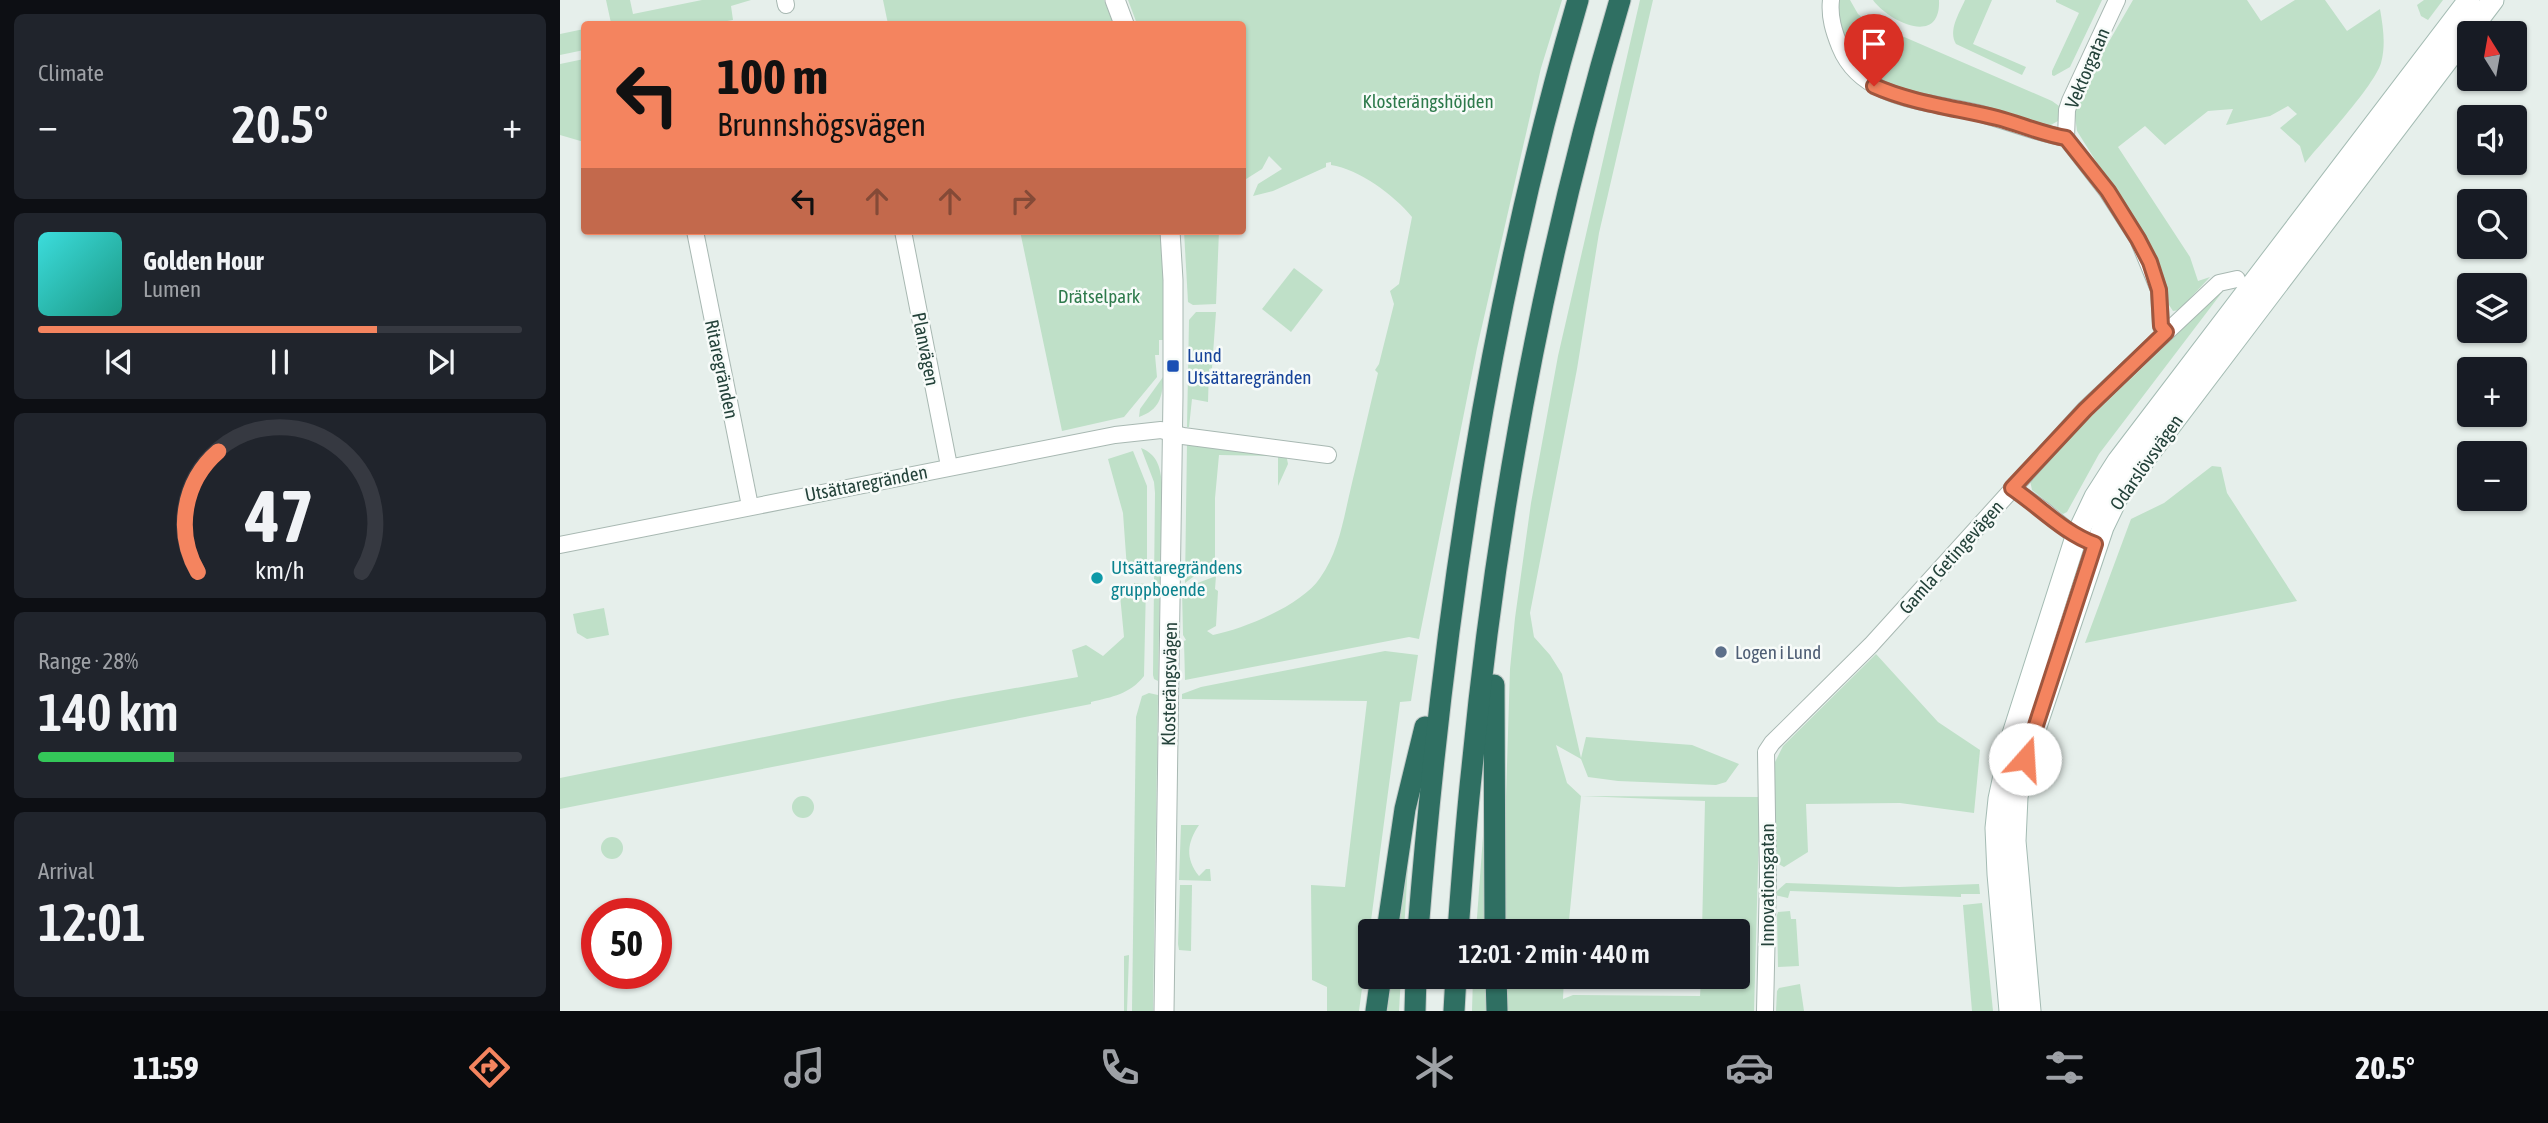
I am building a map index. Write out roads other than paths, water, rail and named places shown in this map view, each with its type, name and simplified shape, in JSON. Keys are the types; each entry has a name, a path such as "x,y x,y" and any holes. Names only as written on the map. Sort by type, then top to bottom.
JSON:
{"highway":[{"path":"1419,919 1437,716 1475,455 1532,175 1578,0"},
{"path":"1459,919 1472,765 1494,588 1518,438 1575,166 1620,0"},
{"path":"1494,588 1495,919"},
{"path":"1389,919 1405,809 1448,633"},
{"path":"1376,1011 1379,989"},
{"path":"1415,1011 1416,989"},
{"path":"1454,1011 1455,989"},
{"path":"1496,989 1497,1011"}],"main road":[{"name":"Odarslövsvägen","path":"2030,1011 2015,841 2017,797 2025,759 2086,540 2091,506 2118,460 2469,0"},
{"name":"Odarslövsvägen","path":"2010,1011 1998,874 1996,828 1999,799 2012,734 2086,540 2132,475 2493,0"}],"street":[{"path":"1115,0 1123,21"},
{"path":"1831,0 1832,23 1843,55 1862,78 1874,86 1909,99 1994,117 2044,134 2066,138 2108,191 2150,262 2159,290 2161,326 2166,332"},
{"name":"Vektorgatan","path":"2066,138 2070,101 2117,0"},
{"name":"Ritaregränden","path":"696,235 750,506"},
{"name":"Planvägen","path":"905,235 950,466"},
{"name":"Klosterängsvägen","path":"1164,1011 1172,432 1173,280 1170,235"},
{"name":"Gamla Getingevägen","path":"1765,759 1772,743 1871,645 2085,410 2166,332 2217,278 2237,279"},
{"name":"Utsättaregränden","path":"560,545 950,466 1154,430 1328,455"},
{"path":"2012,488 2086,540"},
{"name":"Innovationsgatan","path":"1765,759 1768,792 1765,1011"}],"place":[{"name":"Lund Utsättaregränden","path":"1173,366"},
{"name":"Utsättaregrändens gruppboende","path":"1097,578"},
{"name":"Logen i Lund","path":"1721,652"}],"park label":[{"name":"Klosterängshöjden","path":"1428,101"},
{"name":"Drätselpark","path":"1099,296"}]}
